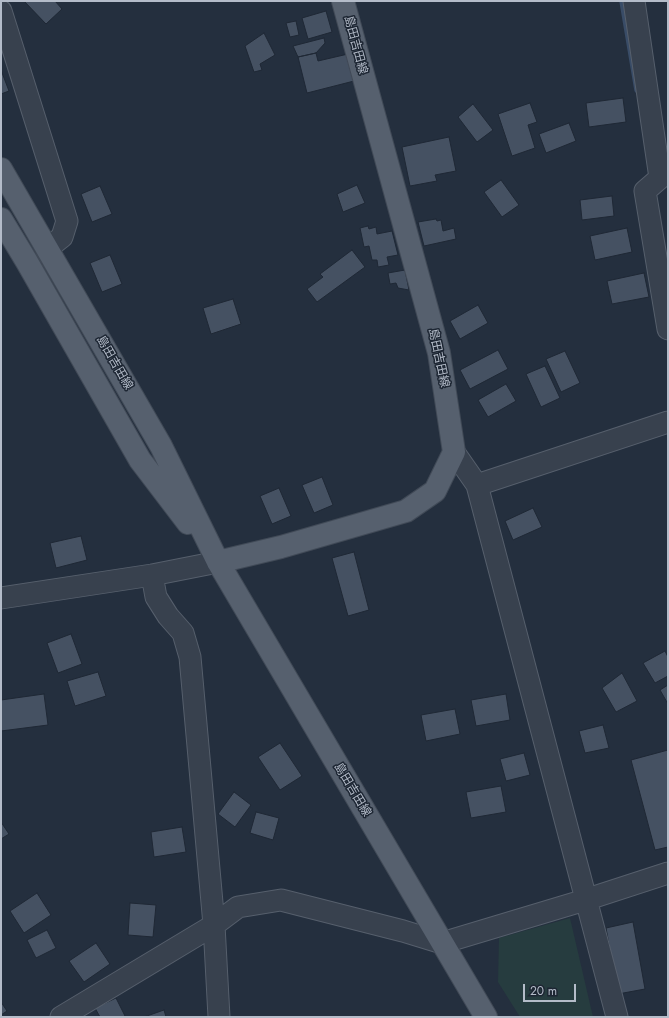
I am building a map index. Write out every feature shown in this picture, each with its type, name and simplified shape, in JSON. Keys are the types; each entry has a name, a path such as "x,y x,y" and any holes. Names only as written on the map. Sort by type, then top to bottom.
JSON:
{"main road":[{"name":"島田吉田線","path":"343,1 439,353 454,452"},
{"name":"島田吉田線","path":"1,169 161,446 218,562 486,1017"},
{"name":"島田吉田線","path":"1,219 140,460 218,562"},
{"path":"218,562 281,548 406,511 435,491 454,452"}],"street":[{"path":"634,1 668,329"},
{"path":"1,11 67,221 62,237 48,248"},
{"path":"477,485 668,422"},
{"path":"454,452 477,485 617,1017"},
{"path":"1,598 152,575 218,562"},
{"path":"152,575 156,597 168,616 183,633 190,657 214,925 219,1017"},
{"path":"61,1017 214,925 238,908 281,900 403,931 442,943 586,900 668,873"}],"green space":[{"path":"570,918 593,1017 520,1017 498,982 499,938"}],"building":[{"path":"24,1 55,1 62,9 46,24"},
{"path":"326,11 332,32 308,39 302,18"},
{"path":"296,21 299,35 290,37 286,23"},
{"path":"264,33 275,55 260,64 262,70 254,72 245,46"},
{"path":"324,38 325,43 316,53 298,57 293,46"},
{"path":"316,53 318,61 348,54 354,81 307,93 298,57"},
{"path":"1,70 9,91 1,94"},
{"path":"623,98 626,122 589,127 586,103"},
{"path":"530,103 537,122 528,125 535,148 512,156 498,114"},
{"path":"473,104 493,130 477,142 458,117"},
{"path":"569,123 576,141 546,153 539,134"},
{"path":"449,137 456,171 435,175 437,181 410,186 402,147"},
{"path":"501,180 519,205 502,217 484,192"},
{"path":"357,185 365,203 343,212 337,194"},
{"path":"100,186 112,214 92,222 81,194"},
{"path":"612,196 614,216 582,220 580,200"},
{"path":"436,219 437,221 441,220 443,231 454,228 456,239 424,246 418,222"},
{"path":"368,226 369,229 376,227 377,234 392,231 398,255 387,257 389,265 378,267 377,260 372,260 369,246 364,247 360,228"},
{"path":"627,228 632,252 595,260 590,236"},
{"path":"352,250 365,267 317,302 307,289 323,277 320,274"},
{"path":"110,255 122,284 102,292 90,263"},
{"path":"405,270 409,290 398,288 396,283 390,284 388,273"},
{"path":"644,273 649,297 612,304 607,281"},
{"path":"233,299 241,324 211,334 203,308"},
{"path":"478,305 488,323 460,339 450,321"},
{"path":"498,350 508,369 470,389 460,370"},
{"path":"565,351 580,383 561,392 546,359"},
{"path":"545,366 560,398 541,407 526,374"},
{"path":"506,384 516,401 488,417 478,400"},
{"path":"322,477 333,505 314,513 302,485"},
{"path":"279,488 291,516 272,524 260,496"},
{"path":"533,508 542,527 513,540 505,521"},
{"path":"81,536 87,560 56,568 50,543"},
{"path":"354,552 369,610 348,616 332,558"},
{"path":"71,634 82,664 58,673 47,643"},
{"path":"665,651 668,657 668,676 655,683 643,663"},
{"path":"98,672 106,696 75,706 67,681"},
{"path":"622,673 637,701 616,712 602,688"},
{"path":"668,685 668,704 660,690"},
{"path":"44,694 48,725 1,731 1,700"},
{"path":"506,694 510,720 476,726 471,700"},
{"path":"455,709 460,734 426,741 421,715"},
{"path":"603,725 609,748 585,753 579,731"},
{"path":"280,743 302,776 280,790 258,757"},
{"path":"668,750 668,847 655,850 631,760"},
{"path":"524,753 530,775 506,781 500,759"},
{"path":"501,786 506,812 471,818 466,792"},
{"path":"234,792 251,805 235,827 218,814"},
{"path":"256,812 279,818 273,840 250,833"},
{"path":"1,822 9,834 1,839"},
{"path":"182,827 186,852 154,857 151,832"},
{"path":"37,893 51,915 24,933 10,911"},
{"path":"130,903 156,905 153,937 128,935"},
{"path":"633,922 645,989 618,994 606,928"},
{"path":"47,930 56,948 36,958 27,940"},
{"path":"96,943 110,964 84,982 69,961"},
{"path":"116,998 125,1016 100,1017 95,1008"},
{"path":"1,1002 7,1011 1,1015"},
{"path":"164,1010 166,1017 144,1017"}],"waterway":[{"path":"622,1 637,90"}]}
